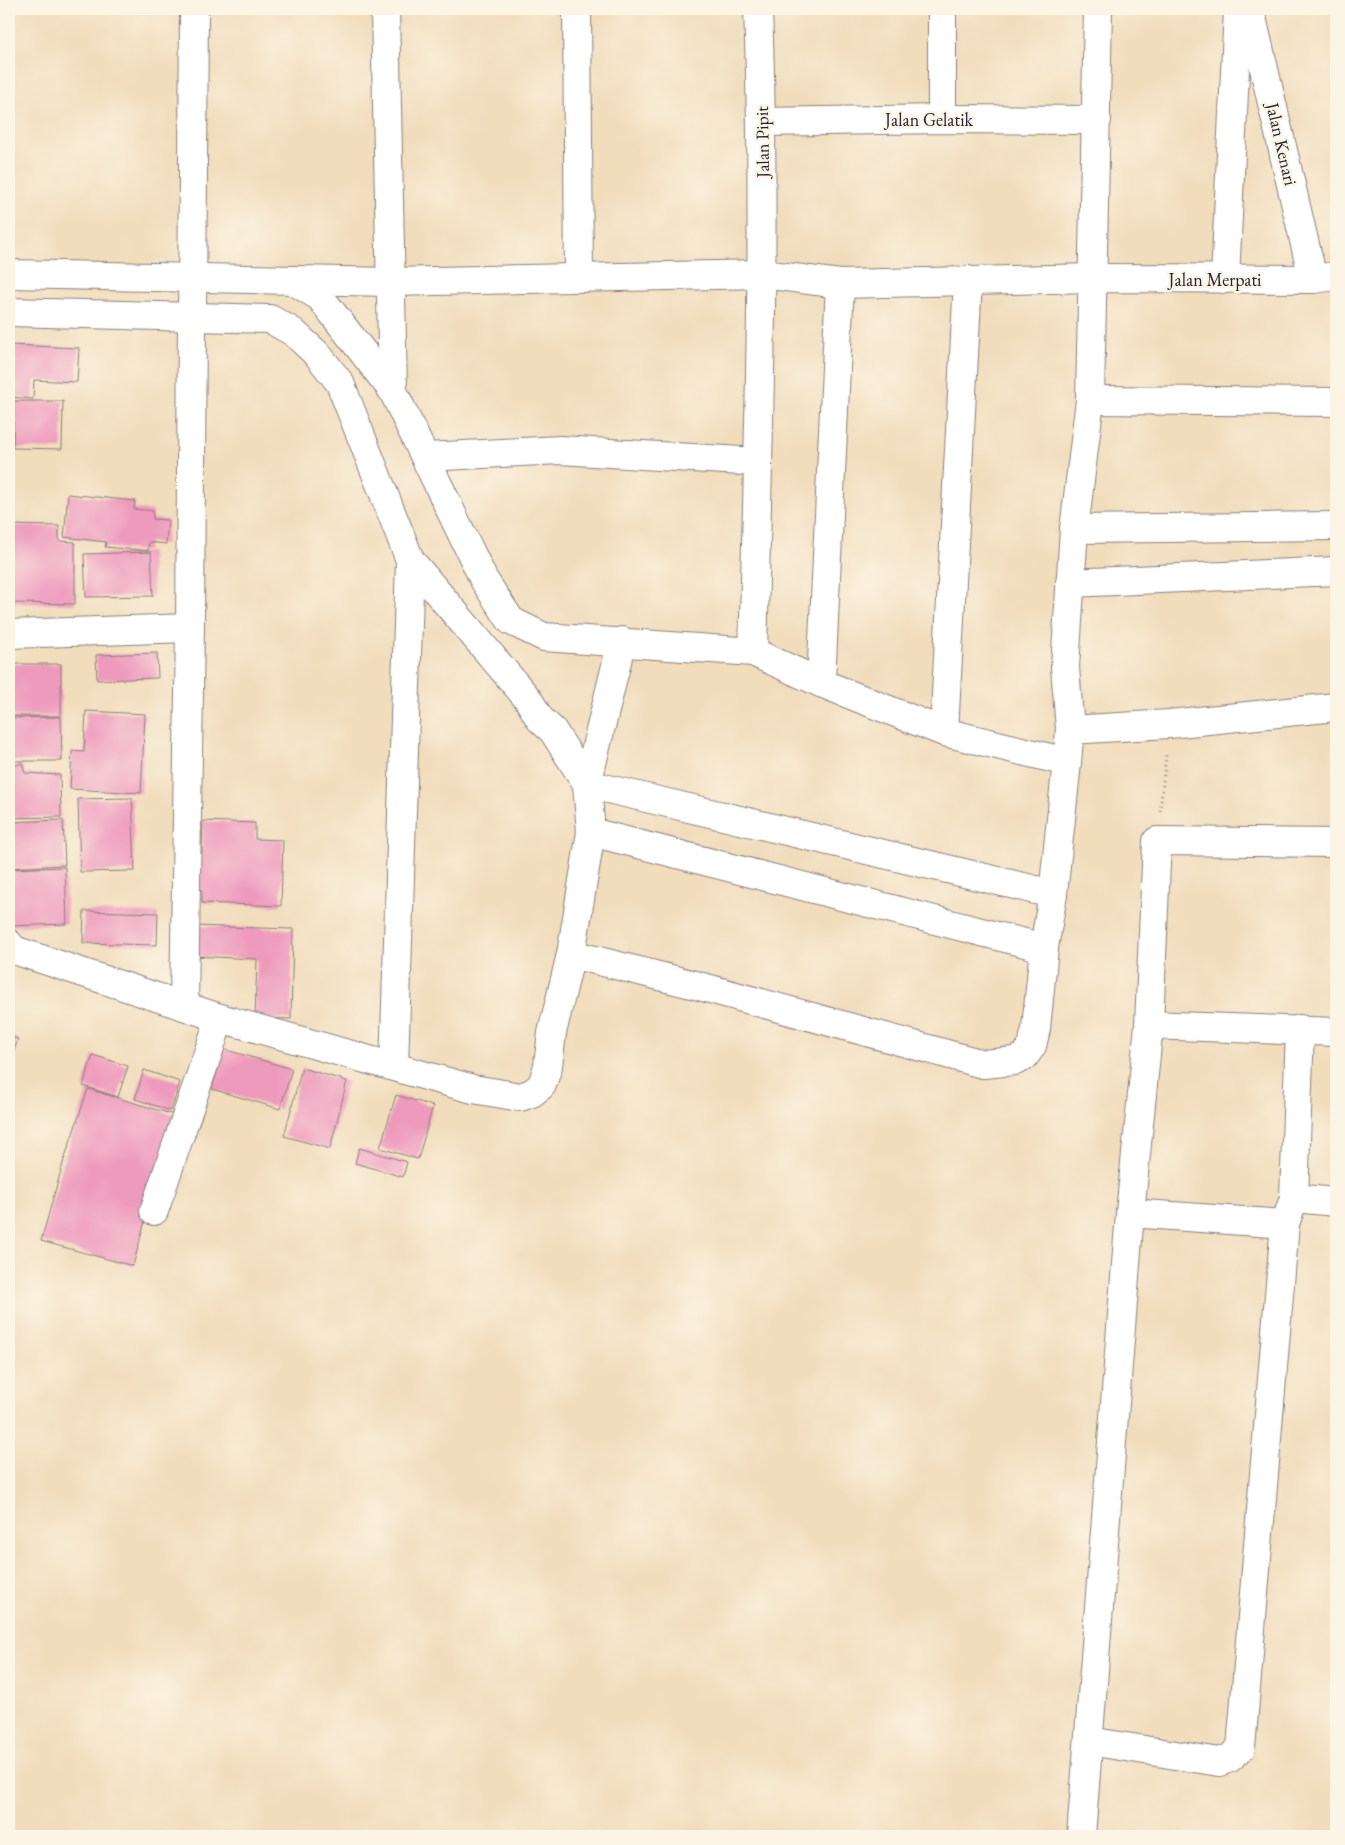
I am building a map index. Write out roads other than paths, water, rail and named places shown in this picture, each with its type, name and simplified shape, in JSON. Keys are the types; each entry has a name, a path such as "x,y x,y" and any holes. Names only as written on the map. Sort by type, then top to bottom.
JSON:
{"street":[{"path":"184,1006 190,628 194,9"},
{"path":"385,9 393,391"},
{"path":"577,9 579,277"},
{"name":"Jalan Pipit","path":"753,652 762,274 762,122 758,9"},
{"path":"942,9 942,119"},
{"path":"571,954 703,987 983,1064 1015,1061 1024,1057 1032,1046 1036,1029 1044,948 1053,894 1070,730 1065,666 1074,529 1090,400 1098,9"},
{"path":"1225,279 1238,9"},
{"name":"Jalan Kenari","path":"1250,9 1325,278"},
{"name":"Jalan Gelatik","path":"762,122 942,119 1097,120"},
{"name":"Jalan Merpati","path":"9,274 192,280 390,282 762,274 840,284 1093,278 1325,278"},
{"path":"292,280 320,297 393,391 484,580 511,621 544,637 622,641 753,652 821,683 944,732 1067,762"},
{"path":"944,732 968,280"},
{"path":"821,683 840,284"},
{"path":"9,312 270,319 294,332 318,355 340,383 410,560 528,699 540,719 553,731 587,784 1053,894"},
{"path":"1090,400 1336,402"},
{"path":"426,457 560,450 758,462"},
{"path":"1074,529 1336,526"},
{"path":"394,1067 410,560"},
{"path":"1070,583 1336,571"},
{"path":"9,634 190,628"},
{"path":"9,944 14,950 220,1018 473,1089 520,1097 532,1093 542,1086 548,1066 552,1033 571,954 591,832 587,784 622,641"},
{"path":"1070,730 1169,724 1336,707"},
{"path":"591,832 1044,948"},
{"path":"1081,1836 1130,1213 1148,1024 1157,841 1336,843"},
{"path":"154,1211 220,1018"},
{"path":"1148,1024 1336,1032"},
{"path":"1089,1741 1219,1762 1230,1758 1241,1748 1286,1224 1294,1198 1300,1029"},
{"path":"1294,1198 1336,1202"},
{"path":"1130,1213 1286,1224"}]}
